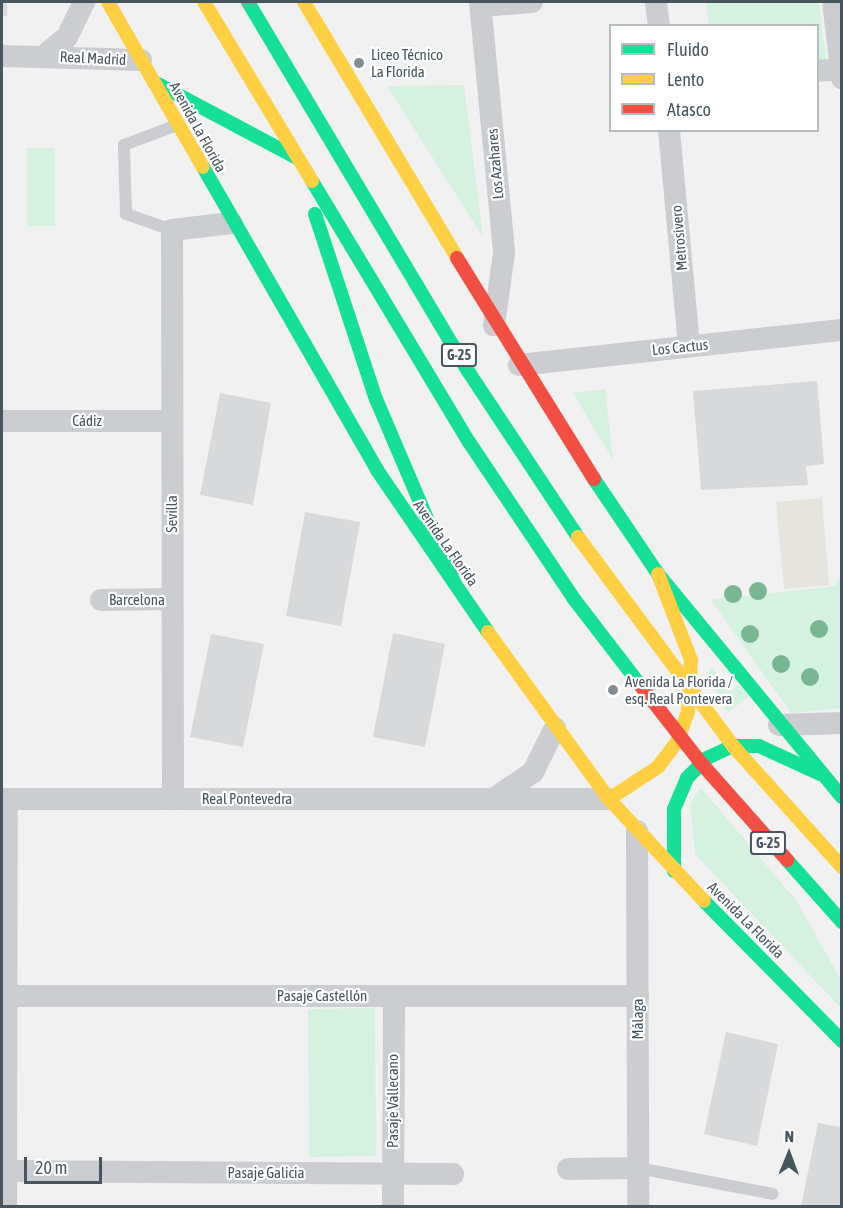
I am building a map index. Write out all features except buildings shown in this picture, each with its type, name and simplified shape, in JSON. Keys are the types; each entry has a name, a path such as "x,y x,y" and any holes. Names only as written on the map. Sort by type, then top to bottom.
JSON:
{"main road":[{"name":"Avenida La Florida","path":"108,2 232,224 377,470 555,728 609,799 637,831 842,1041"},
{"name":"G-25","path":"204,2 294,154 520,521 679,736 841,922"},
{"name":"G-25","path":"248,2 526,462 692,693 733,746 842,867"},
{"path":"304,2 494,325 658,574 779,725 842,797"},
{"path":"154,82 294,154 376,399 454,582"},
{"path":"609,799 653,771 679,736 692,693 691,660 658,574"},
{"path":"674,871 674,809 687,778 701,763 733,746 775,751 820,774"}],"street":[{"name":"Real Madrid","path":"44,56 67,37 84,2"},
{"path":"481,4 532,2"},
{"path":"656,2 659,24"},
{"path":"819,71 841,73 833,2"},
{"name":"Los Azahares","path":"481,4 504,253 494,325"},
{"name":"Real Madrid","path":"2,56 141,60"},
{"name":"Metrosivero","path":"669,132 689,346"},
{"path":"172,230 232,224"},
{"name":"Sevilla","path":"172,230 173,799"},
{"name":"Los Cactus","path":"519,365 842,330"},
{"name":"Cádiz","path":"2,421 172,421"},
{"name":"Barcelona","path":"101,600 172,599"},
{"path":"779,725 842,723"},
{"path":"493,798 533,772 555,728"},
{"path":"4,799 7,996 6,1206"},
{"name":"Real Pontevedra","path":"4,799 609,799"},
{"name":"Málaga","path":"637,831 638,1206"},
{"name":"Pasaje Castellón","path":"7,996 638,996"},
{"name":"Pasaje Vallecano","path":"393,1206 394,996"},
{"path":"568,1169 638,1168"},
{"name":"Pasaje Galicia","path":"6,1171 453,1174"}],"lane":[{"path":"172,230 126,214 124,145 178,125"},
{"path":"638,1168 773,1194"}],"shaded area":[{"path":"822,498 829,585 784,589 776,502"}],"green space":[{"path":"706,2 819,2 827,65 819,67 819,24 709,24"},
{"path":"464,85 483,237 387,86"},
{"path":"27,148 55,148 55,226 27,226"},
{"path":"605,389 613,460 573,393"},
{"path":"841,577 841,708 791,713 711,600 834,586"},
{"path":"712,668 731,692 738,684 748,696 728,713 708,674"},
{"path":"701,788 796,900 841,980 841,1008 695,854 690,804"},
{"path":"375,1008 376,1156 309,1157 308,1009"}],"traffic: fast":[{"path":"248,2 468,371 578,537"},
{"path":"154,82 295,157"},
{"path":"203,167 377,470 488,632"},
{"path":"312,181 469,442 574,599 641,686"},
{"path":"315,214 376,399 454,582"},
{"path":"594,479 658,574 842,797"},
{"path":"674,871 674,809 687,778 707,758 733,746 759,746 820,774"},
{"path":"787,860 842,922"},
{"path":"704,901 842,1041"}],"traffic: slow":[{"path":"108,2 203,167"},
{"path":"204,2 312,181"},
{"path":"304,2 457,258"},
{"path":"578,537 733,746 842,867"},
{"path":"609,799 658,767 677,742 688,712 691,660 658,574"},
{"path":"488,632 609,799 704,901"}],"traffic: jam":[{"path":"457,258 594,479"},
{"path":"641,686 701,763 787,860"}],"place":[{"name":"Liceo Técnico La Florida","path":"359,63"},
{"name":"Avenida La Florida / esq. Real Pontevera","path":"613,690"}]}
